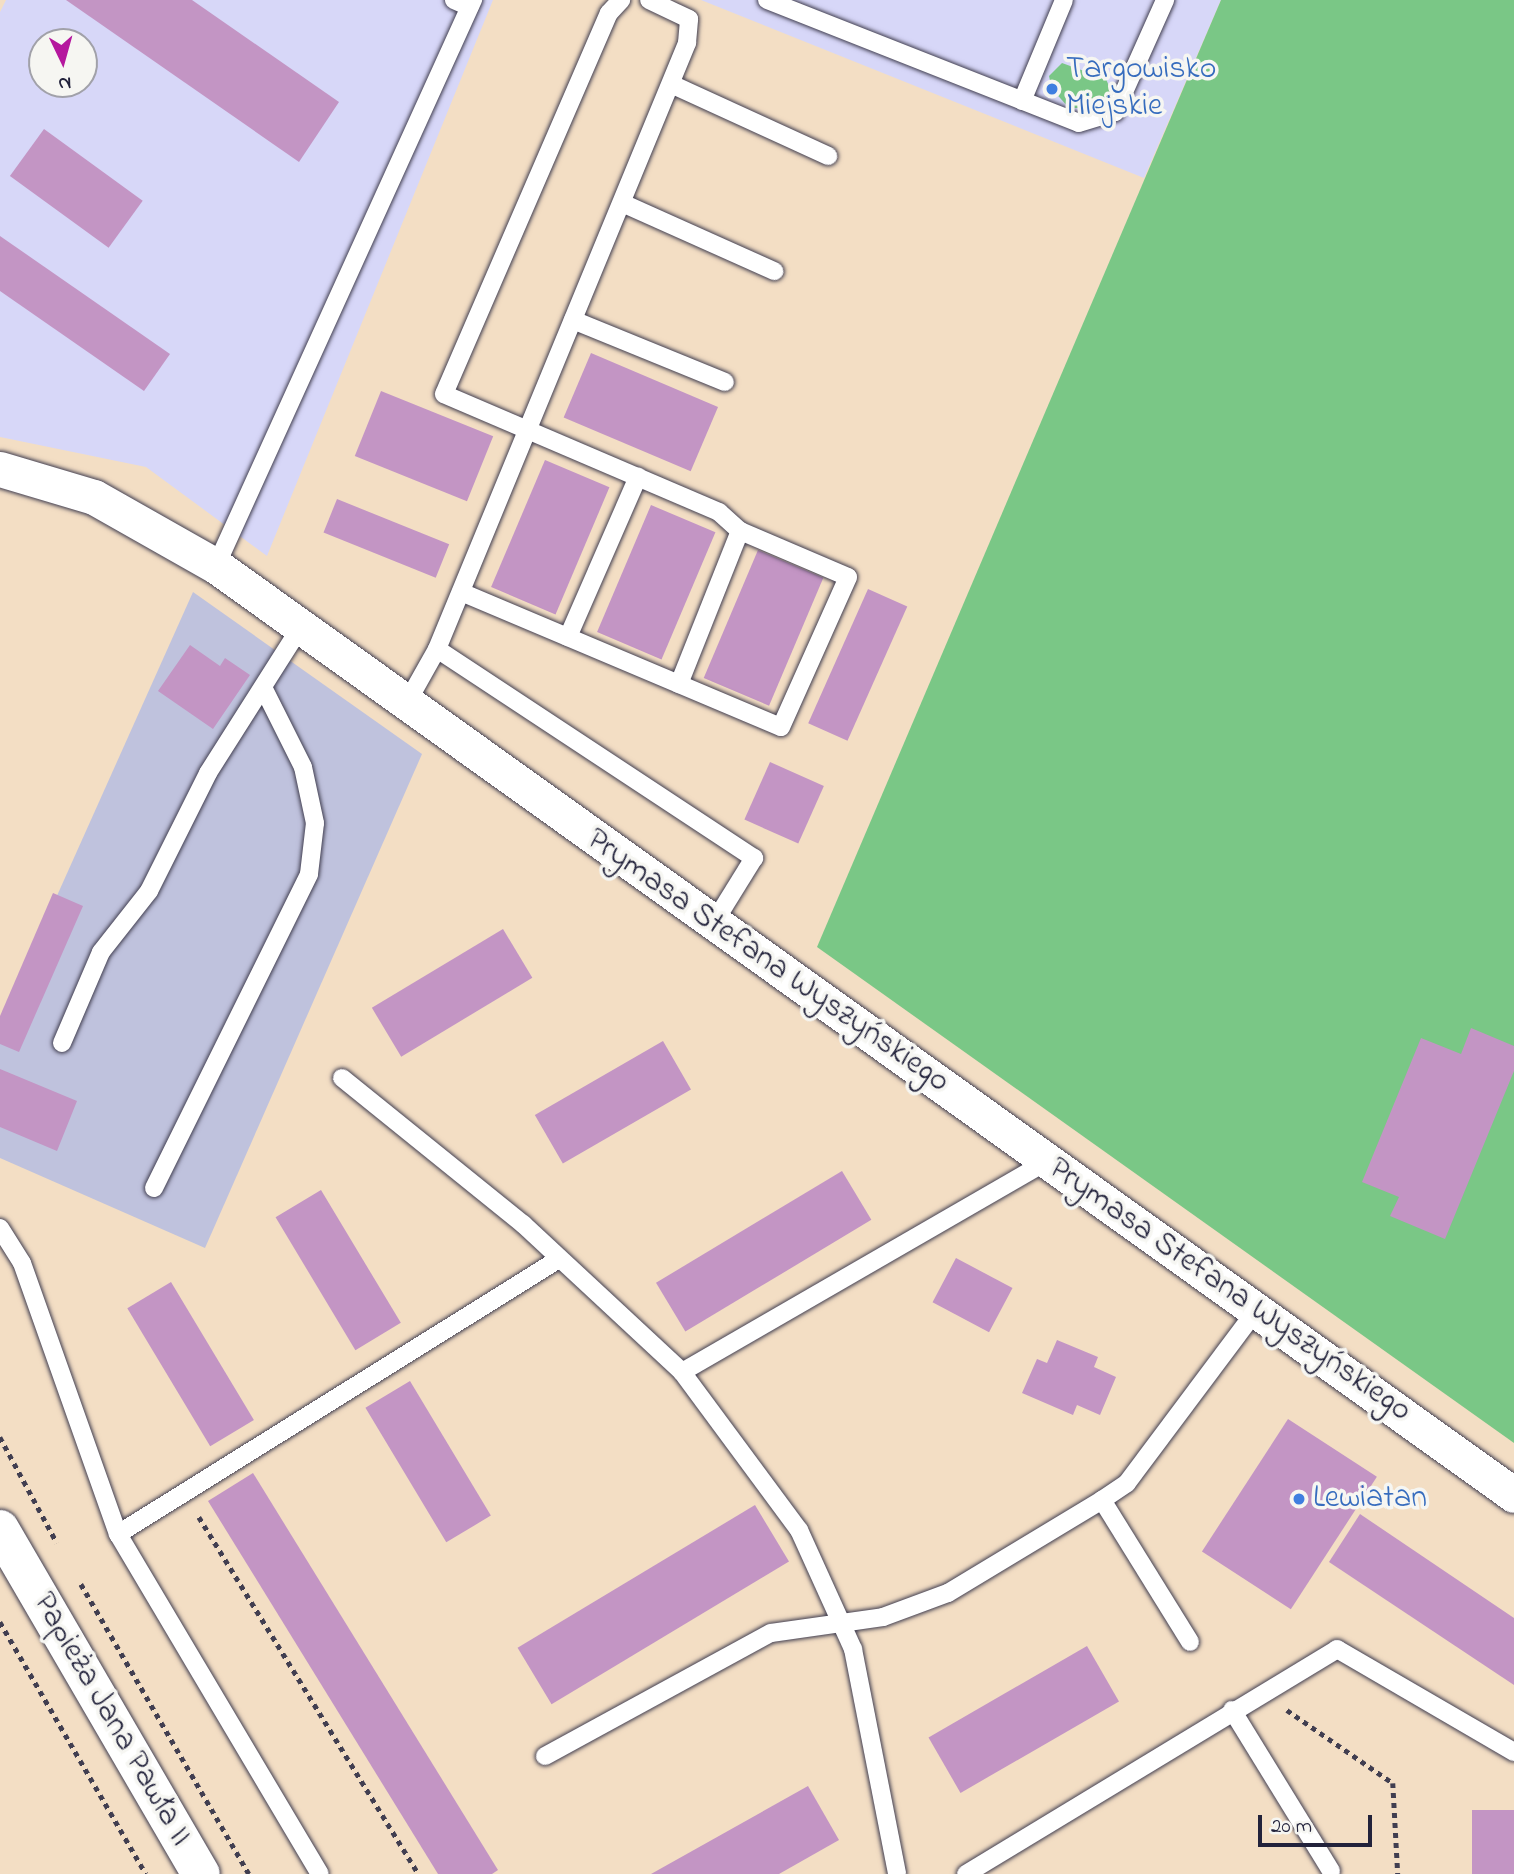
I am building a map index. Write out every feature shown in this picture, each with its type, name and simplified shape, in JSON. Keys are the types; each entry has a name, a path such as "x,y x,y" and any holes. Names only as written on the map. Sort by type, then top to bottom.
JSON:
{"street":[{"name":"Prymasa Stefana Wyszyńskiego","path":"0,469 94,497 216,566 405,706 1258,1308 1514,1495"},
{"name":"Papieża Jana Pawła II","path":"0,1530 201,1874"}],"lane":[{"path":"461,592 781,727 848,577 740,531 719,512 444,394 609,13 621,0"},
{"path":"405,706 438,649 671,84 689,19 649,0"},
{"path":"767,0 1079,123 1115,112 1165,0"},
{"path":"1022,101 1064,0"},
{"path":"216,566 466,2"},
{"path":"671,84 828,156"},
{"path":"622,203 774,271"},
{"path":"573,320 725,382"},
{"path":"568,637 638,477"},
{"path":"679,684 740,531"},
{"path":"62,1043 101,953 149,891 208,773 265,691 300,628"},
{"path":"438,649 754,858 713,925"},
{"path":"154,1188 309,874 315,823 303,767 265,691"},
{"path":"342,1078 559,1259 682,1372 799,1530 844,1622 897,1874"},
{"path":"682,1372 1047,1161"},
{"path":"0,1228 22,1263 118,1534 320,1874"},
{"path":"118,1534 559,1259"},
{"path":"545,1755 771,1633 883,1617 947,1593 1102,1500 1127,1483 1258,1308"},
{"path":"1102,1500 1190,1642"},
{"path":"966,1874 1232,1710 1337,1649 1514,1752"},
{"path":"1232,1710 1331,1871"}],"path":[{"path":"0,1437 62,1552"},
{"path":"184,1492 419,1874"},
{"path":"75,1574 249,1874"},
{"path":"0,1622 146,1874"},
{"path":"1262,1692 1393,1783 1398,1874"}],"shaded area":[{"path":"6,0 493,0 267,556 146,467 0,437 0,12"},
{"name":"Targowisko Miejskie","path":"701,0 1221,0 1144,178"},
{"path":"193,592 422,754 205,1248 0,1158 0,1023"}],"green space":[{"path":"1221,0 1514,0 1514,1443 817,947"},
{"path":"1062,63 1106,79 1111,91 1098,108 1069,108 1052,89 1049,76"}],"building":[{"path":"66,0 192,0 339,102 299,162"},
{"path":"44,129 143,201 109,248 10,176"},
{"path":"0,236 170,354 144,391 0,291"},
{"path":"591,353 718,407 691,471 564,417"},
{"path":"381,391 493,436 467,501 355,456"},
{"path":"545,460 609,487 556,614 491,587"},
{"path":"337,499 449,544 436,578 324,532"},
{"path":"651,505 715,532 662,659 597,632"},
{"path":"758,550 823,578 769,706 704,678"},
{"path":"868,589 907,606 847,741 808,723"},
{"path":"190,645 220,666 225,658 250,675 213,729 158,691"},
{"path":"770,762 824,786 798,844 744,820"},
{"path":"53,893 83,906 19,1052 0,1044 0,1016"},
{"path":"503,929 532,978 401,1057 372,1008"},
{"path":"1471,1028 1514,1046 1514,1071 1445,1239 1390,1216 1399,1197 1362,1182 1421,1038 1461,1054"},
{"path":"663,1041 691,1089 563,1163 535,1115"},
{"path":"0,1069 77,1101 57,1151 0,1127"},
{"path":"842,1171 871,1220 685,1332 656,1283"},
{"path":"321,1190 401,1323 355,1350 276,1217"},
{"path":"956,1258 1013,1288 989,1332 933,1302"},
{"path":"171,1282 254,1420 210,1446 127,1308"},
{"path":"1057,1340 1098,1357 1094,1367 1116,1377 1100,1415 1077,1405 1073,1415 1022,1393 1037,1359 1047,1363"},
{"path":"410,1381 491,1516 446,1542 365,1408"},
{"name":"Lewiatan","path":"1288,1419 1377,1477 1291,1609 1202,1552"},
{"path":"253,1473 498,1870 492,1874 438,1874 208,1501"},
{"path":"755,1505 789,1562 552,1704 518,1648"},
{"path":"1360,1514 1514,1618 1514,1685 1329,1562"},
{"path":"1087,1646 1119,1701 961,1793 929,1738"},
{"path":"808,1786 839,1840 779,1874 651,1874"},
{"path":"1472,1810 1514,1810 1514,1874 1472,1874"}],"place":[{"name":"Targowisko Miejskie","path":"1052,89"},
{"name":"Lewiatan","path":"1299,1499"}]}
